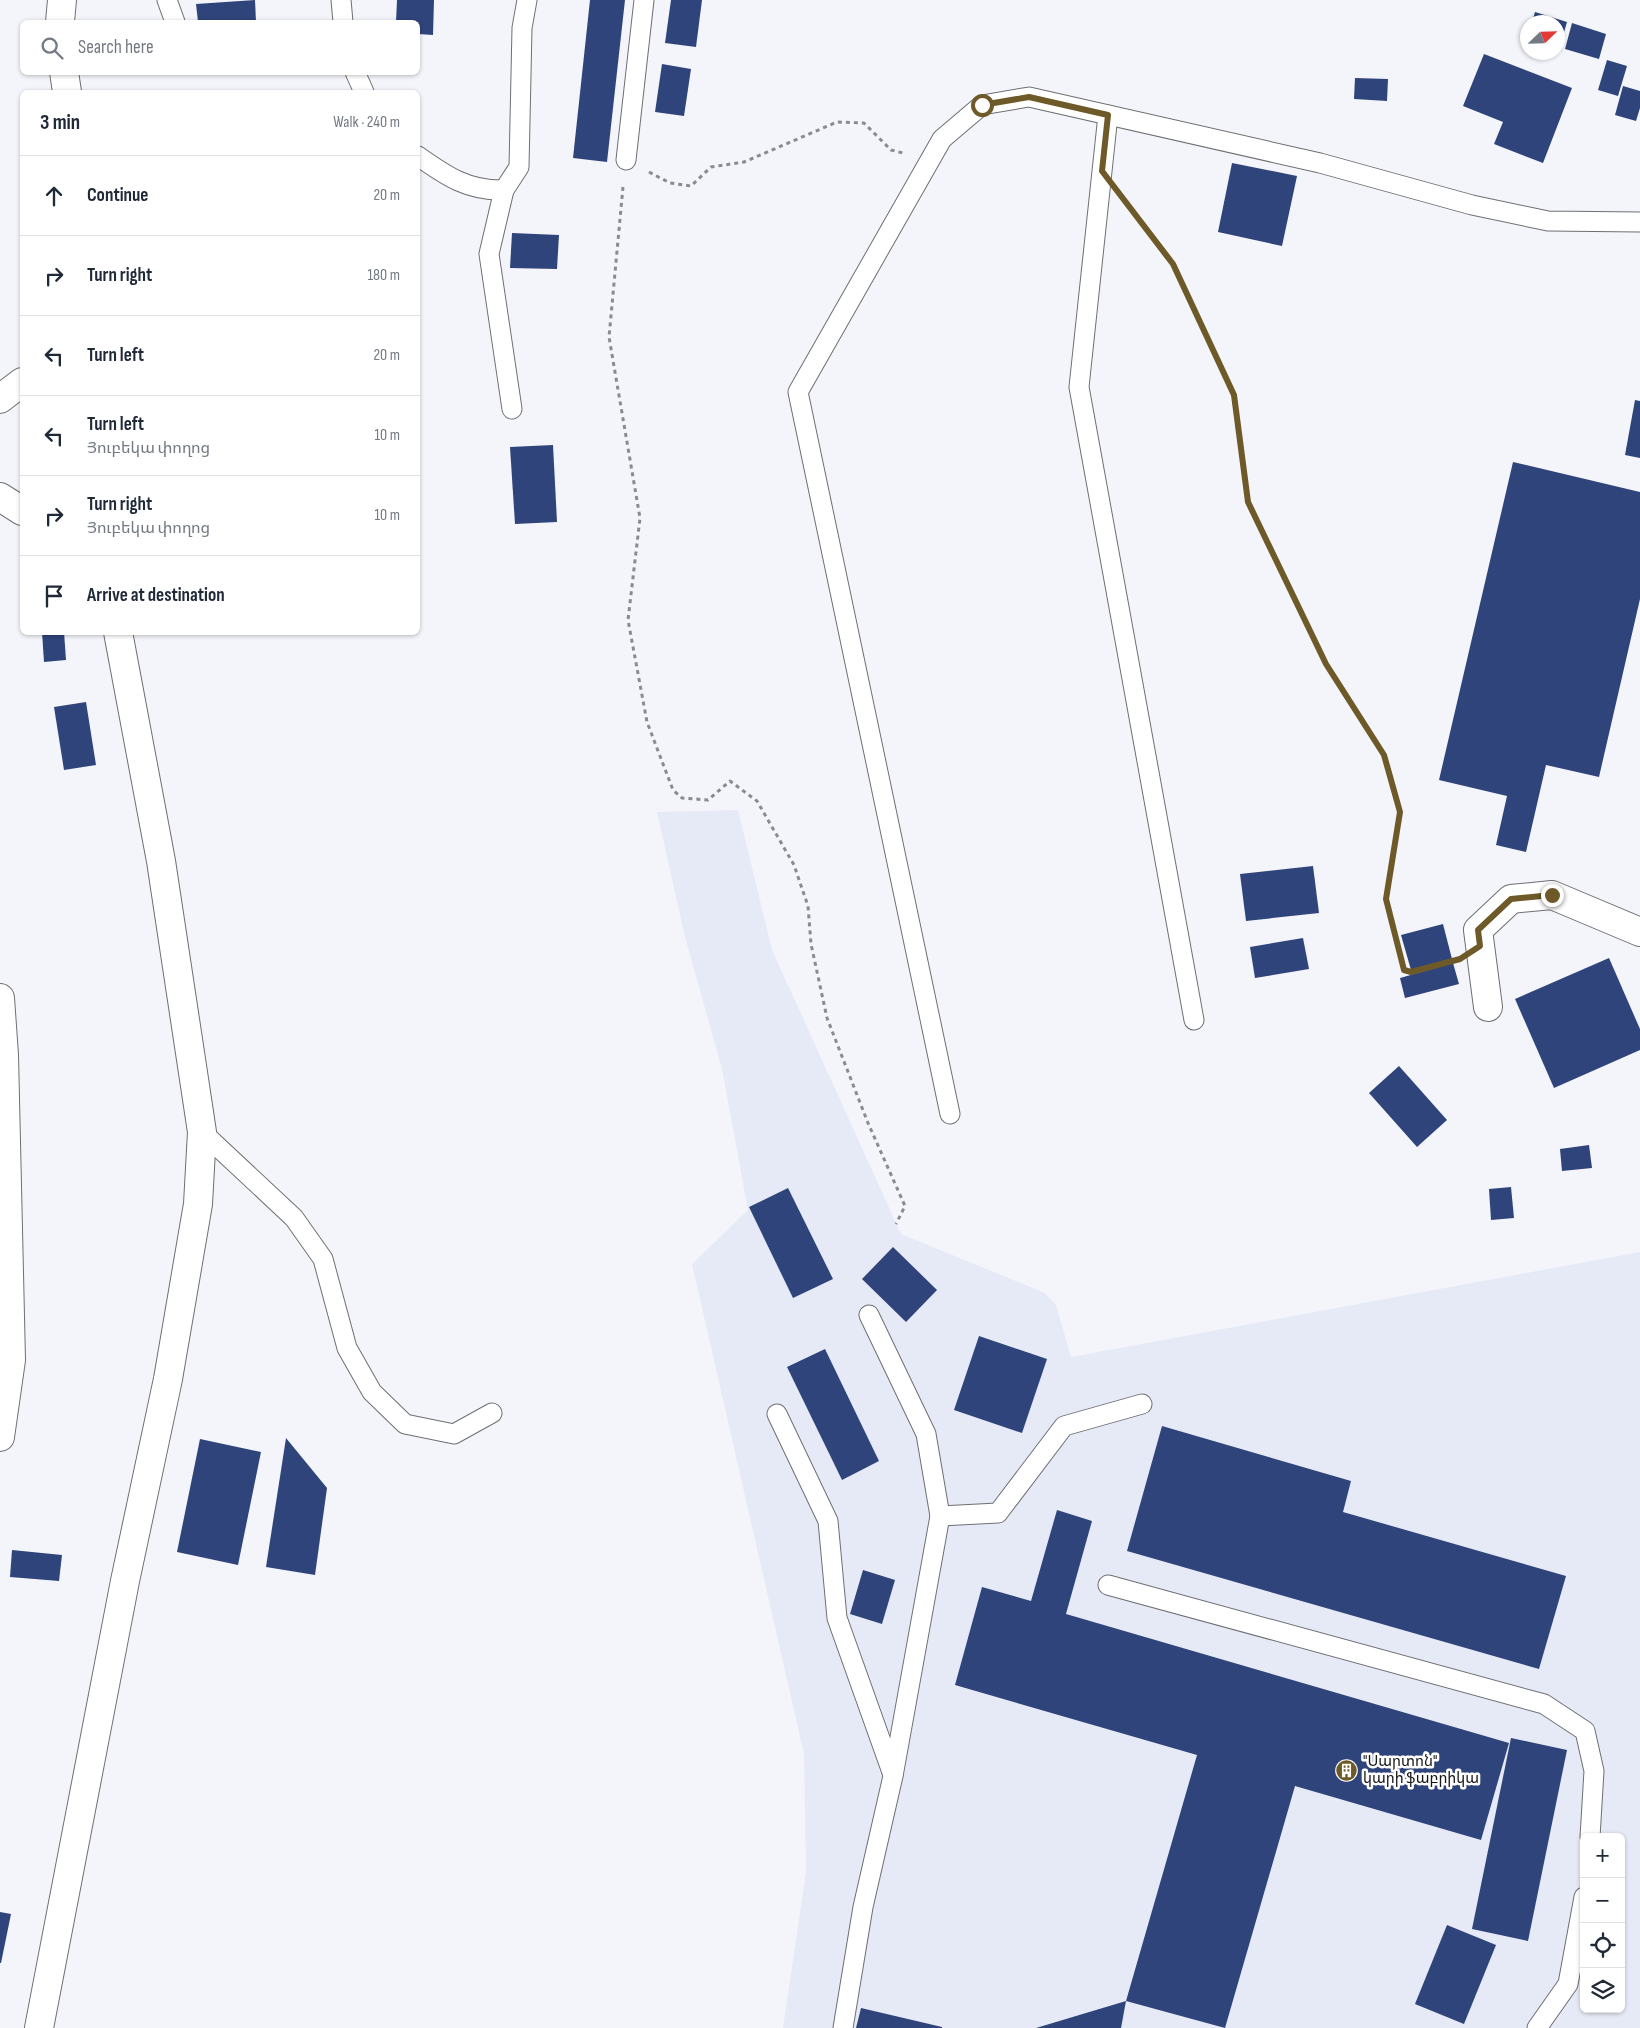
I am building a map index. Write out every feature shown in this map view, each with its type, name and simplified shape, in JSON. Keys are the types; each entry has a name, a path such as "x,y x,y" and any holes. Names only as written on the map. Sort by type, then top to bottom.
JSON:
{"street":[{"path":"60,20 62,0"},
{"path":"64,75 67,90"},
{"path":"0,399 20,384"},
{"path":"0,497 20,510"},
{"path":"39,2028 125,1581 168,1379 198,1204 202,1132 161,862 119,635"},
{"path":"1488,1007 1478,930 1511,899 1552,895 1640,932"},
{"path":"0,998 4,1055 11,1360 0,1437"}],"lane":[{"path":"167,0 174,20"},
{"path":"341,0 343,20"},
{"path":"512,409 489,254 504,190 519,167 522,28 526,0"},
{"path":"626,160 644,0"},
{"path":"356,75 363,90"},
{"path":"950,1114 798,392 942,139 982,105 1029,97 1320,163 1472,205 1548,221 1640,222"},
{"path":"1108,115 1079,386 1194,1020"},
{"path":"420,157 452,180 488,190 504,190"},
{"path":"202,1132 294,1218 323,1259 347,1348 372,1392 404,1424 454,1434 492,1413"},
{"path":"843,2028 863,1907 893,1776 940,1516 926,1434 868,1315"},
{"path":"940,1516 998,1513 1064,1426 1142,1404"},
{"path":"777,1414 828,1521 838,1618 893,1776"},
{"path":"1108,1585 1544,1704 1585,1731 1594,1771 1590,1833"},
{"path":"1537,2028 1568,1984 1580,1919"}],"path":[{"path":"896,1224 905,1206 868,1123 827,1018 811,944 808,906 794,864 757,802 730,781 708,800 682,798 673,790 647,722 628,620 640,518 609,337 626,160 670,183 691,186 712,167 744,162 837,122 864,123 891,150 931,159"},
{"path":"1102,171 1173,264 1234,395 1248,502 1326,664 1384,755 1400,812 1386,899 1404,970 1411,972 1460,959 1480,946"}],"shaded area":[{"path":"738,810 772,950 901,1234 1045,1293 1056,1305 1071,1357 1640,1252 1640,2028 783,2028 806,1872 804,1754 692,1264 748,1210 722,1069 685,937 657,812"}],"building":[{"path":"255,0 256,20 198,20 196,4"},
{"path":"397,0 434,0 433,35 420,34 420,20 396,20"},
{"path":"590,0 625,0 607,162 573,158"},
{"path":"671,0 702,0 696,47 665,43"},
{"path":"1535,12 1545,15 1534,15"},
{"path":"1572,23 1606,34 1599,59 1565,49"},
{"path":"1484,54 1572,88 1543,163 1494,144 1503,122 1463,106"},
{"path":"1607,60 1627,66 1618,96 1598,90"},
{"path":"662,64 691,69 684,116 655,112"},
{"path":"1355,78 1388,79 1387,101 1354,99"},
{"path":"1623,86 1640,91 1640,108 1636,121 1615,115"},
{"path":"1232,163 1297,176 1282,246 1218,232"},
{"path":"512,233 559,235 557,269 510,268"},
{"path":"1635,400 1640,401 1640,458 1625,455"},
{"path":"553,445 557,522 515,524 510,447"},
{"path":"1513,462 1640,492 1640,599 1599,777 1546,765 1526,852 1496,845 1507,796 1439,780"},
{"path":"42,635 64,635 66,660 44,662"},
{"path":"86,702 96,765 64,770 54,707"},
{"path":"1313,866 1319,913 1246,921 1240,874"},
{"path":"1443,924 1452,959 1411,970 1401,935"},
{"path":"1303,938 1309,969 1255,978 1250,947"},
{"path":"1609,958 1640,1029 1640,1050 1554,1088 1515,999"},
{"path":"1453,963 1459,984 1405,998 1400,978"},
{"path":"1399,1066 1447,1120 1417,1147 1369,1093"},
{"path":"1589,1145 1592,1168 1562,1171 1560,1149"},
{"path":"1511,1187 1514,1218 1491,1220 1489,1189"},
{"path":"788,1188 833,1279 793,1298 749,1207"},
{"path":"893,1247 937,1290 906,1322 862,1279"},
{"path":"979,1336 1047,1359 1022,1433 954,1410"},
{"path":"825,1349 879,1461 842,1480 787,1367"},
{"path":"1162,1426 1351,1481 1343,1512 1566,1576 1539,1669 1127,1551"},
{"path":"286,1438 327,1488 315,1575 266,1567"},
{"path":"200,1439 261,1452 238,1565 177,1552"},
{"name":"\"Սարտոն\" կարի ֆաբրիկա","path":"1057,1510 1092,1521 1066,1614 1509,1743 1481,1840 1295,1786 1225,2028 1126,2001 1197,1755 955,1685 982,1587 1031,1601"},
{"path":"12,1550 62,1555 59,1581 10,1577"},
{"path":"863,1570 895,1580 882,1624 850,1614"},
{"name":"\"Սարտոն\" կարի ֆաբրիկա","path":"1511,1738 1567,1750 1528,1941 1472,1929"},
{"path":"0,1912 11,1914 1,1963 0,1963"},
{"path":"1447,1925 1496,1945 1464,2024 1415,2004"},
{"path":"1126,2001 1121,2028 1036,2028"},
{"path":"861,2008 942,2027 942,2028 856,2028"}],"place":[{"name":"\"Սարտոն\" կարի ֆաբրիկա","path":"1347,1770"}],"route":[{"path":"982,105 1029,97 1108,115 1102,171 1173,264 1234,395 1248,502 1326,664 1384,755 1400,812 1386,899 1404,970 1411,972 1460,959 1480,946 1478,930 1511,899 1552,895"}]}
